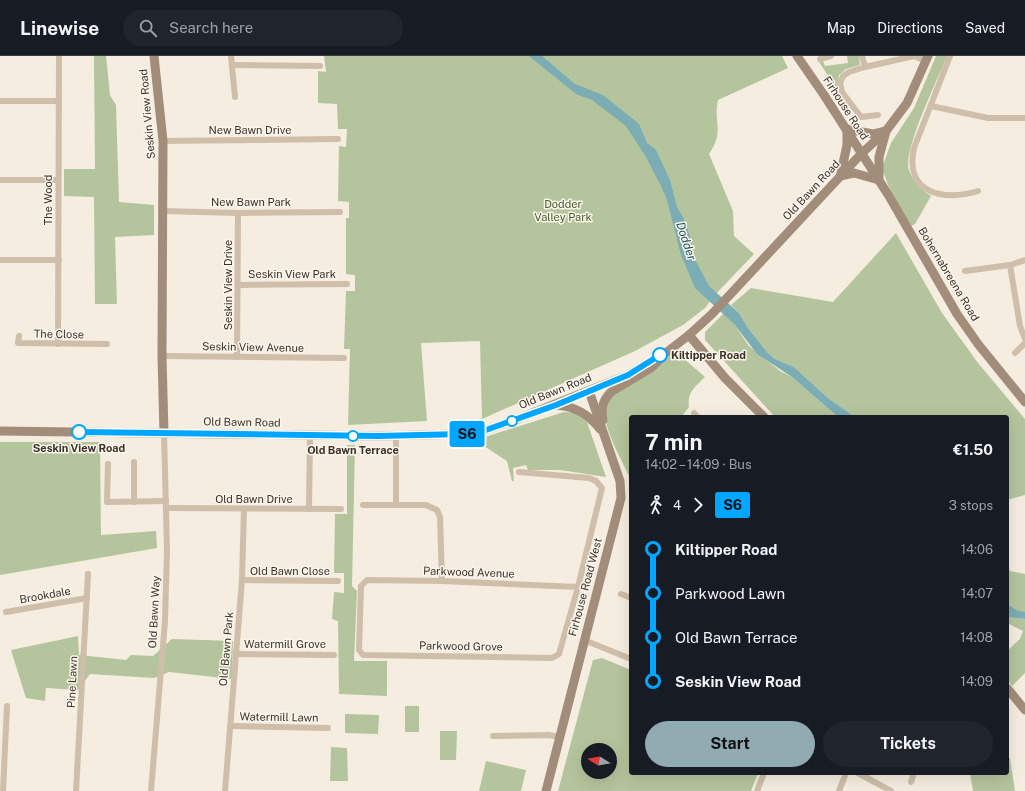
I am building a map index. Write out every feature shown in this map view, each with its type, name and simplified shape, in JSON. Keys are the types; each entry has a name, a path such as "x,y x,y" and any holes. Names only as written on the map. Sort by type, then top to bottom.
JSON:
{"main road":[{"name":"Seskin View Road","path":"154,56 163,141 162,356 164,433"},
{"name":"Firhouse Road","path":"797,56 862,153"},
{"path":"886,131 873,134 846,129 847,145 840,176 854,173 879,180 879,157 886,131 907,103 927,58"},
{"name":"Old Bawn Road","path":"0,431 396,436 463,434 486,430 556,405 628,375 667,352 689,335 712,314 840,176 886,131"},
{"name":"Bohernabreena Road","path":"862,153 957,314 978,344 1025,402"},
{"path":"689,335 724,378 762,415"},
{"path":"604,435 602,410 607,396 611,392 651,368 667,352"},
{"name":"Firhouse Road West","path":"546,791 620,498 620,481 589,391"},
{"path":"556,405 578,410 590,417 604,435"},
{"path":"1009,690 1025,710"}],"street":[{"name":"The Wood","path":"58,344 59,56"},
{"path":"231,56 235,97"},
{"path":"820,58 831,56"},
{"path":"862,56 865,67"},
{"path":"878,115 861,117 842,92 840,83 843,76 849,72 865,67 914,56 927,58"},
{"path":"950,56 914,148 912,158 913,169 918,179 931,192 942,196 965,195 978,191"},
{"path":"232,65 320,66"},
{"path":"0,101 59,101"},
{"path":"931,106 988,118 1025,118"},
{"name":"New Bawn Drive","path":"163,141 338,140"},
{"path":"0,180 58,180"},
{"name":"New Bawn Park","path":"163,211 238,213 340,212"},
{"name":"Seskin View Drive","path":"237,357 238,213"},
{"path":"0,260 59,260"},
{"path":"964,271 1010,264 1025,260"},
{"path":"1010,264 1020,326 1025,339"},
{"name":"Seskin View Park","path":"238,285 347,284"},
{"name":"The Close","path":"18,336 18,343 107,344"},
{"path":"1015,353 1025,343"},
{"name":"Seskin View Avenue","path":"162,356 344,358"},
{"name":"Old Bawn Way","path":"151,791 164,621 167,508 164,433"},
{"path":"309,508 310,435"},
{"path":"396,436 396,504"},
{"path":"134,462 134,502"},
{"path":"108,464 107,502 166,501"},
{"path":"519,472 589,478 596,481 602,488 578,587"},
{"path":"363,505 426,505 437,510 440,517 442,581"},
{"name":"Old Bawn Drive","path":"167,508 341,509"},
{"name":"Old Bawn Park","path":"225,791 242,580 244,509"},
{"name":"Pine Lawn","path":"76,791 88,598 88,574"},
{"name":"Old Bawn Close","path":"242,580 338,581"},
{"name":"Parkwood Avenue","path":"361,586 367,580 442,581 578,587"},
{"name":"Parkwood Grove","path":"361,586 359,650 363,655 543,658 552,658 558,654 578,587"},
{"path":"621,594 629,597"},
{"name":"Brookdale","path":"6,612 88,598"},
{"path":"584,640 629,658"},
{"name":"Watermill Grove","path":"236,654 334,655"},
{"path":"3,791 3,744 7,706"},
{"name":"Watermill Lawn","path":"230,726 328,728"},
{"path":"493,736 549,735 560,737"},
{"path":"757,791 763,775"},
{"path":"839,791 845,775"},
{"path":"862,775 891,791"},
{"path":"911,782 913,775"}],"green space":[{"path":"94,56 106,56 110,95 116,105 119,202 154,205 154,235 115,237 117,304 95,304 94,197 64,196 64,169 95,169"},
{"name":"Dodder Valley Park","path":"324,56 782,56 788,68 718,100 718,133 714,146 709,154 733,211 734,236 754,254 714,296 705,308 683,325 635,351 482,419 480,341 421,343 427,421 348,425 350,349 344,349 346,291 355,291 355,275 346,274 346,218 349,218 349,202 338,201 339,146 346,147 347,129 338,129 337,104 318,103 318,71 326,72"},
{"path":"847,56 859,56 860,65 846,69 839,75 837,89 819,62 823,61 825,66 848,63"},
{"path":"936,56 947,56 922,114 911,147 909,160 909,170 913,178 924,191 931,196 915,224 911,226 888,185 882,168 891,143 914,108"},
{"path":"896,233 942,313 978,363 1025,419 1025,495 1009,499 1009,415 852,415 828,398 794,367 775,359 767,352 748,328 739,313 731,305 751,288 833,302"},
{"path":"724,313 734,324 749,346 780,371 792,377 836,415 773,415 705,340 705,332"},
{"path":"675,351 705,377 695,387 689,397 689,407 683,415 629,415 629,476 608,430 605,411 606,403 612,395 644,376"},
{"path":"564,412 577,413 587,422 606,477 560,470 528,470 526,465 513,468 514,481 512,481 507,461 481,444 482,438"},
{"path":"0,442 100,442 101,535 156,531 157,548 0,575"},
{"path":"347,445 355,445 352,586 357,591 354,661 387,661 387,696 339,694 338,621 332,619 334,592 344,593 344,573 334,573 335,514 347,514"},
{"path":"1009,568 1010,571 1025,574 1025,612 1018,612 1009,605"},
{"path":"1009,617 1025,619 1025,673 1012,686 1009,682 1009,649 1020,639 1023,631 1009,624"},
{"path":"78,636 79,655 126,660 131,655 153,656 172,639 233,641 232,679 169,672 154,678 90,674 78,690 46,688 45,701 26,698 11,650"},
{"path":"602,658 629,669 629,775 757,775 751,791 558,791 593,660"},
{"path":"405,706 419,706 419,732 405,732"},
{"path":"345,714 379,715 378,734 345,733"},
{"path":"440,731 457,731 456,760 440,760"},
{"path":"331,747 347,748 348,781 330,781"},
{"path":"1009,758 1015,791 973,791 970,775 1009,775"},
{"path":"486,761 526,770 521,791 479,791"}],"water":[{"name":"Dodder","path":"529,56 542,56 575,84 603,95 639,124 647,143 656,150 670,180 677,207 685,221 691,240 693,256 709,286 739,313 748,328 767,352 775,359 794,367 828,398 852,415 836,415 792,377 757,354 734,324 695,288 681,255 667,200 646,157 626,126 592,100 576,94"},
{"path":"1009,605 1018,611 1025,612 1025,619 1009,617"}],"bus line":[{"name":"S6","path":"79,432 378,436 463,434 486,430 556,405 628,375 660,355"}],"place":[{"name":"Kiltipper Road","path":"660,355"},
{"name":"Seskin View Road","path":"79,432"},
{"name":"Old Bawn Terrace","path":"353,436"}]}
